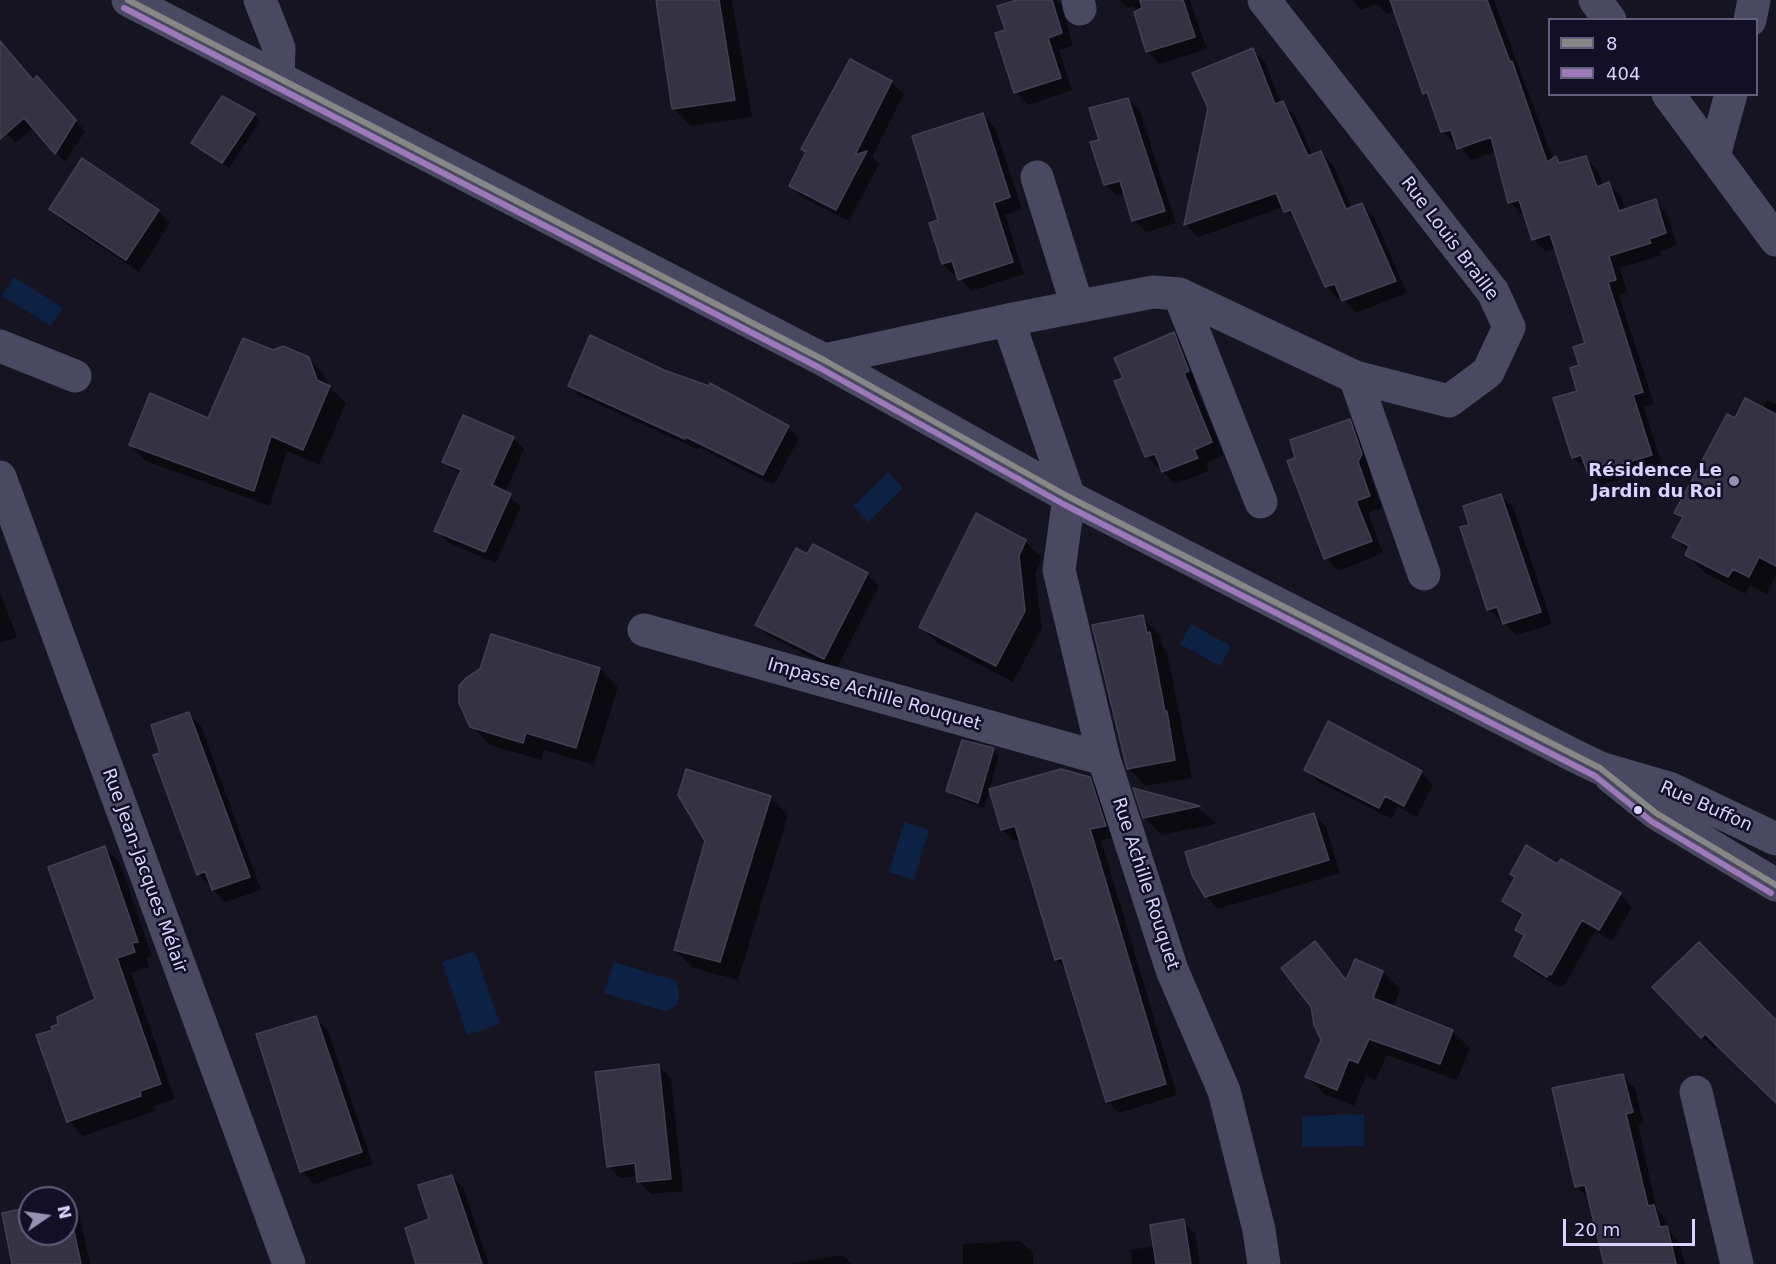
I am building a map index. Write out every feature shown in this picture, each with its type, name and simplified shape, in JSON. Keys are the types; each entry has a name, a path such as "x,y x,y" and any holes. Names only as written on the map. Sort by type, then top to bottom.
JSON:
{"street":[{"name":"Rue Buffon","path":"128,0 824,360 1068,497 1600,768 1669,788 1776,838"},
{"path":"260,0 279,48 278,78"},
{"name":"Rue Louis Braille","path":"824,360 1008,320 1153,292 1179,294 1355,377 1449,401 1488,372 1509,327 1493,292 1264,0"},
{"path":"1595,0 1608,18"},
{"path":"1750,18 1754,0"},
{"path":"1669,96 1776,240"},
{"path":"1714,156 1730,96"},
{"path":"1037,177 1077,306"},
{"path":"1179,294 1261,502"},
{"path":"1008,320 1068,497"},
{"path":"0,346 75,376"},
{"path":"1355,377 1424,573"},
{"name":"Rue Jean-Jacques Mélair","path":"0,477 289,1264"},
{"name":"Rue Achille Rouquet","path":"1068,497 1059,570 1104,759 1172,970 1224,1091 1259,1230 1264,1264"},
{"name":"Impasse Achille Rouquet","path":"644,630 1104,759"},
{"name":"Rue Buffon","path":"1600,768 1656,813 1776,885"},
{"path":"1696,1092 1737,1264"}],"water":[{"path":"14,277 63,308 51,326 2,296"},
{"path":"888,472 903,488 868,522 853,506"},
{"path":"1191,624 1231,646 1220,666 1180,644"},
{"path":"904,822 929,830 914,880 889,872"},
{"path":"475,951 500,1024 467,1035 442,962"},
{"path":"614,962 676,981 679,991 678,1004 667,1012 604,993"},
{"path":"1364,1114 1364,1146 1302,1147 1302,1116"}],"building":[{"path":"656,0 719,0 735,100 672,109"},
{"path":"1017,0 1052,0 1062,33 1048,38 1061,78 1014,93 995,33 1005,30 997,6"},
{"path":"1140,0 1183,0 1195,37 1146,52 1134,12 1142,8"},
{"path":"1390,0 1487,0 1510,62 1512,61 1547,162 1556,156 1559,163 1586,156 1597,187 1609,182 1619,211 1656,199 1666,233 1649,239 1651,243 1609,256 1616,280 1608,282 1643,392 1633,395 1652,455 1588,474 1581,455 1572,458 1553,398 1577,391 1570,368 1579,365 1573,347 1585,343 1550,234 1532,240 1519,200 1508,203 1491,137 1457,149 1451,130 1441,132 1427,92 1423,94"},
{"path":"0,41 33,80 37,76 76,120 55,154 24,118 0,139"},
{"path":"1253,48 1275,104 1283,101 1308,156 1321,151 1346,209 1362,203 1396,281 1342,301 1335,284 1325,287 1291,210 1284,212 1276,193 1184,225 1208,108 1192,73"},
{"path":"850,59 892,81 855,155 867,151 836,210 789,186 806,152 801,149"},
{"path":"222,96 255,114 222,163 191,143"},
{"path":"1128,98 1165,211 1132,221 1120,181 1104,185 1090,142 1099,140 1089,108"},
{"path":"983,113 1010,197 994,203 1013,262 958,280 952,261 942,264 929,223 938,220 912,136"},
{"path":"82,158 159,210 126,260 49,209"},
{"path":"1174,332 1189,371 1184,373 1212,442 1194,450 1198,458 1162,472 1155,454 1145,457 1114,381 1123,378 1114,358"},
{"path":"590,335 664,370 709,386 710,383 789,426 763,475 686,437 685,439 568,386"},
{"path":"243,338 273,350 283,346 309,357 317,380 330,386 303,450 271,436 254,491 129,445 150,393 208,418"},
{"name":"Résidence Le Jardin du Roi","path":"1745,398 1776,414 1776,566 1759,557 1749,577 1733,569 1728,577 1685,555 1689,546 1672,537 1683,517 1674,513 1727,414 1735,418"},
{"path":"463,415 514,437 492,485 511,494 485,552 434,531 461,470 442,462"},
{"path":"1350,419 1362,454 1358,462 1370,496 1356,501 1372,541 1324,559 1287,461 1295,458 1290,440"},
{"path":"1501,494 1541,612 1503,624 1497,607 1487,610 1460,527 1469,525 1463,506"},
{"path":"976,513 1026,540 1019,556 1025,611 996,666 919,627"},
{"path":"813,544 868,573 824,659 755,625 796,548 807,554"},
{"path":"1143,615 1147,633 1150,632 1175,760 1127,769 1092,625"},
{"path":"491,634 600,668 576,748 526,733 523,743 470,727 459,703 459,686 466,678 480,669"},
{"path":"189,712 250,877 212,890 205,871 197,875 153,755 160,753 151,725"},
{"path":"1328,721 1422,771 1404,806 1385,796 1379,808 1304,770"},
{"path":"962,740 994,748 978,803 946,791"},
{"path":"686,769 771,796 720,962 674,950 705,841 678,795"},
{"path":"1061,769 1090,777 1106,826 1090,829 1166,1084 1106,1102 1062,958 1055,960 1015,826 1001,830 989,789"},
{"path":"1133,788 1200,806 1143,818"},
{"path":"1314,813 1329,860 1205,897 1192,875 1185,852"},
{"path":"1526,845 1557,864 1561,859 1621,893 1599,930 1582,920 1551,975 1549,973 1547,977 1514,956 1524,935 1515,930 1523,914 1502,901 1515,877 1510,874"},
{"path":"105,846 138,942 132,943 135,952 117,958 161,1084 140,1091 141,1096 67,1122 36,1035 53,1030 51,1027 58,1024 57,1017 95,999 48,867"},
{"path":"1315,941 1346,980 1355,959 1383,971 1373,998 1453,1030 1440,1064 1369,1039 1358,1063 1349,1059 1337,1090 1305,1077 1321,1040 1314,1025 1311,1007 1281,968"},
{"path":"1699,942 1776,1020 1776,1103 1705,1034 1701,1038 1652,987"},
{"path":"316,1016 362,1152 300,1172 256,1034"},
{"path":"659,1064 671,1179 637,1182 635,1163 607,1167 595,1072"},
{"path":"1623,1074 1633,1112 1626,1114 1648,1206 1654,1205 1660,1227 1667,1226 1676,1264 1604,1264 1585,1185 1575,1187 1552,1088"},
{"path":"452,1175 482,1264 416,1264 405,1228 429,1219 418,1185"},
{"path":"18,1210 18,1246 77,1246 81,1264 12,1264 2,1213"},
{"path":"1184,1219 1191,1264 1156,1264 1150,1225"}],"transit line":[{"name":"8","path":"128,0 824,360 1069,497 1600,768 1656,813 1776,885"},
{"name":"404","path":"124,8 820,368 1065,505 1595,776 1651,821 1771,893"}],"place":[{"name":"Résidence Le Jardin du Roi","path":"1734,481"}]}
